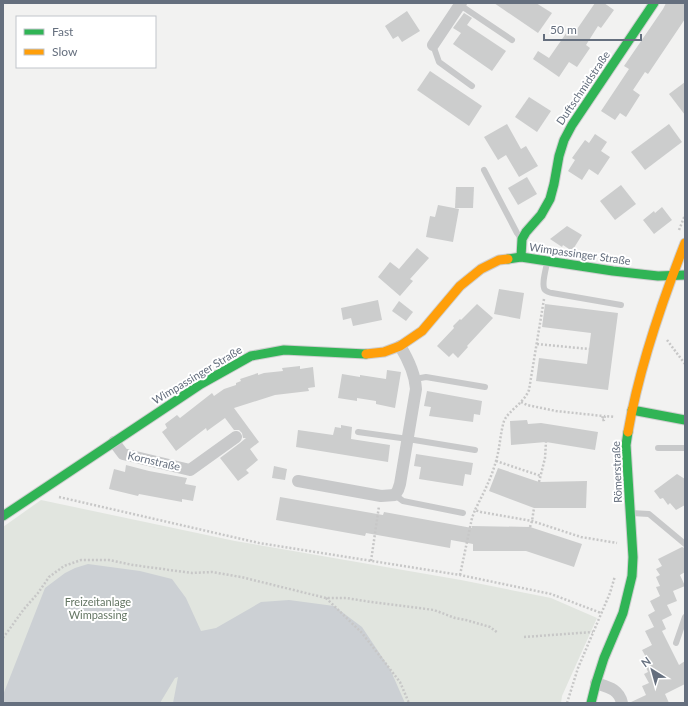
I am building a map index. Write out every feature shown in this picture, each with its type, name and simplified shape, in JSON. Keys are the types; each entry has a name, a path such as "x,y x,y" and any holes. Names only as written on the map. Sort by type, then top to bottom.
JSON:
{"street":[{"name":"Duftschmidstraße","path":"522,239 526,232 541,215 550,199 559,156 564,140 572,125 654,3"},
{"path":"433,45 460,4"},
{"path":"521,257 522,239"},
{"name":"Römerstraße","path":"591,703 604,658 623,613 632,576 633,557 626,445 632,410 643,365 672,276 685,242"},
{"name":"Wimpassinger Straße","path":"3,516 201,384 251,356 284,350 362,354 384,352 400,346 422,331 460,286 481,269 499,260 521,257 613,272 658,276 685,274"},
{"path":"298,481 381,496 395,495 400,484 416,389 415,379 410,364 400,346"},
{"path":"632,410 685,420"},
{"name":"Kornstraße","path":"114,442 123,454 190,470 236,437"},
{"path":"596,683 618,693 622,703"}],"lane":[{"path":"460,4 512,40"},
{"path":"433,45 439,62 472,86"},
{"path":"484,170 517,233 522,239"},
{"path":"547,261 543,284 546,291 621,305"},
{"path":"415,379 426,377 485,387"},
{"path":"358,432 475,450"},
{"path":"658,448 685,448"},
{"path":"395,495 402,501 464,513"},
{"path":"630,513 648,514 685,544"},
{"path":"676,643 685,617"}],"path":[{"path":"460,575 472,518 491,477 496,461 504,420 527,395 529,390 546,291"},
{"path":"654,335 667,339 685,364"},
{"path":"537,344 589,349"},
{"path":"521,402 527,405 556,411 603,416 602,420 604,420 605,416 615,418"},
{"path":"539,482 545,458 546,442"},
{"path":"496,461 541,476"},
{"path":"54,496 259,543 460,575 551,594 601,613"},
{"path":"371,561 381,496"},
{"path":"530,527 534,508"},
{"path":"475,510 532,521 581,537 620,543"},
{"path":"3,638 24,609 38,594 49,577 64,566 81,560 109,560 192,574 212,572 241,577 326,598 346,598 434,610 455,618 490,627 498,633"},
{"path":"326,598 362,633 400,682 409,703"},
{"path":"524,637 594,632"}],"green space":[{"name":"Freizeitanlage Wimpassing","path":"41,500 235,541 461,580 551,598 597,618 562,696 561,703 3,703 3,527"}],"shaded area":[{"path":"88,564 140,571 172,579 186,598 201,631 216,628 261,602 289,600 334,606 362,627 390,669 405,703 173,703 178,677 175,678 160,703 3,703 3,695 45,588 65,573"}],"building":[{"path":"494,3 536,3 552,13 538,33"},
{"path":"595,3 604,3 614,10 601,28 598,26 586,45 590,48 577,67 569,62 559,77 533,59 538,51 549,58 567,32 573,35"},
{"path":"666,3 685,3 685,19 648,74 645,72 633,90 640,95 626,117 620,113 615,120 601,111 629,69 624,66"},
{"path":"407,11 420,31 402,42 398,36 393,39 385,26"},
{"path":"464,13 472,18 467,25 506,51 492,71 453,44 461,33 453,28"},
{"path":"430,71 482,106 469,126 417,90"},
{"path":"685,82 685,115 669,94"},
{"path":"529,97 551,111 537,132 515,117"},
{"path":"507,124 521,149 526,146 538,166 519,177 506,155 498,160 484,137"},
{"path":"669,124 682,142 645,170 631,152"},
{"path":"595,134 607,142 601,151 610,157 598,175 589,169 582,180 568,171 575,160 572,158 585,140 589,143"},
{"path":"527,177 537,194 518,205 508,188"},
{"path":"621,185 636,204 615,220 600,201"},
{"path":"456,187 474,187 473,208 455,208"},
{"path":"438,205 459,209 453,242 426,237 430,216 435,217"},
{"path":"662,207 672,220 654,234 643,220 654,211 655,213"},
{"path":"567,226 582,235 572,251 563,245 562,247 550,239"},
{"path":"417,248 429,258 410,279 413,281 400,296 378,277 390,262 399,269"},
{"path":"499,289 524,293 520,319 494,314"},
{"path":"378,300 382,320 353,326 351,318 343,320 341,308"},
{"path":"399,301 413,312 406,321 392,311"},
{"path":"477,304 493,318 458,358 453,353 449,357 437,346 454,328 453,326"},
{"path":"545,304 618,313 608,390 536,381 539,358 587,364 591,333 542,327"},
{"path":"300,366 300,369 313,367 315,387 308,388 309,391 275,395 234,408 259,442 250,449 258,460 246,470 249,473 238,481 220,458 246,438 243,438 242,433 239,430 234,430 225,418 207,431 206,428 176,451 162,432 167,428 165,424 177,415 180,418 212,393 214,396 224,389 236,385 236,383 241,381 240,379 258,373 258,375 283,371 282,368"},
{"path":"387,370 401,372 395,408 376,404 376,401 357,398 357,401 338,398 342,374 386,379"},
{"path":"427,391 482,401 480,415 474,414 473,422 429,416 431,407 424,406"},
{"path":"527,420 528,424 541,423 598,432 595,450 546,442 511,445 510,421"},
{"path":"341,425 352,427 351,439 390,445 388,462 296,447 298,430 333,435 335,427 341,428"},
{"path":"416,454 473,463 471,475 465,474 463,486 419,479 421,467 414,466"},
{"path":"126,465 187,478 185,484 196,486 193,501 182,499 182,502 139,494 138,496 109,489 114,469 125,472"},
{"path":"274,466 287,469 285,480 272,478"},
{"path":"498,468 539,482 587,481 586,508 534,508 489,491"},
{"path":"677,474 685,479 685,505 676,510 670,503 668,505 663,498 660,499 654,491"},
{"path":"280,497 383,515 384,512 472,528 472,526 530,527 582,544 574,567 526,551 473,551 473,544 451,540 450,548 366,533 365,536 276,520"},
{"path":"682,547 685,548 685,572 680,575 685,586 673,591 677,601 667,605 672,615 662,620 666,629 662,631 679,665 685,661 685,684 665,694 669,703 629,703 646,695 642,686 649,683 644,674 648,672 643,661 647,659 642,650 652,645 645,631 654,627 648,615 655,611 650,601 660,596 656,587 660,586 656,577 660,575 656,569 662,566 658,559"}],"traffic: fast":[{"path":"521,257 522,239 526,232 541,215 550,199 564,140 572,125 654,3"},
{"path":"508,259 521,257 613,271 658,276 685,275"},
{"path":"3,516 201,384 251,356 284,350 366,354"},
{"path":"632,410 685,420"},
{"path":"591,703 604,658 623,613 632,576 633,557 626,445 628,432"}],"traffic: slow":[{"path":"628,432 638,384 652,336 685,243"},
{"path":"366,354 384,352 400,346 422,331 460,286 481,269 499,260 508,259"}]}
